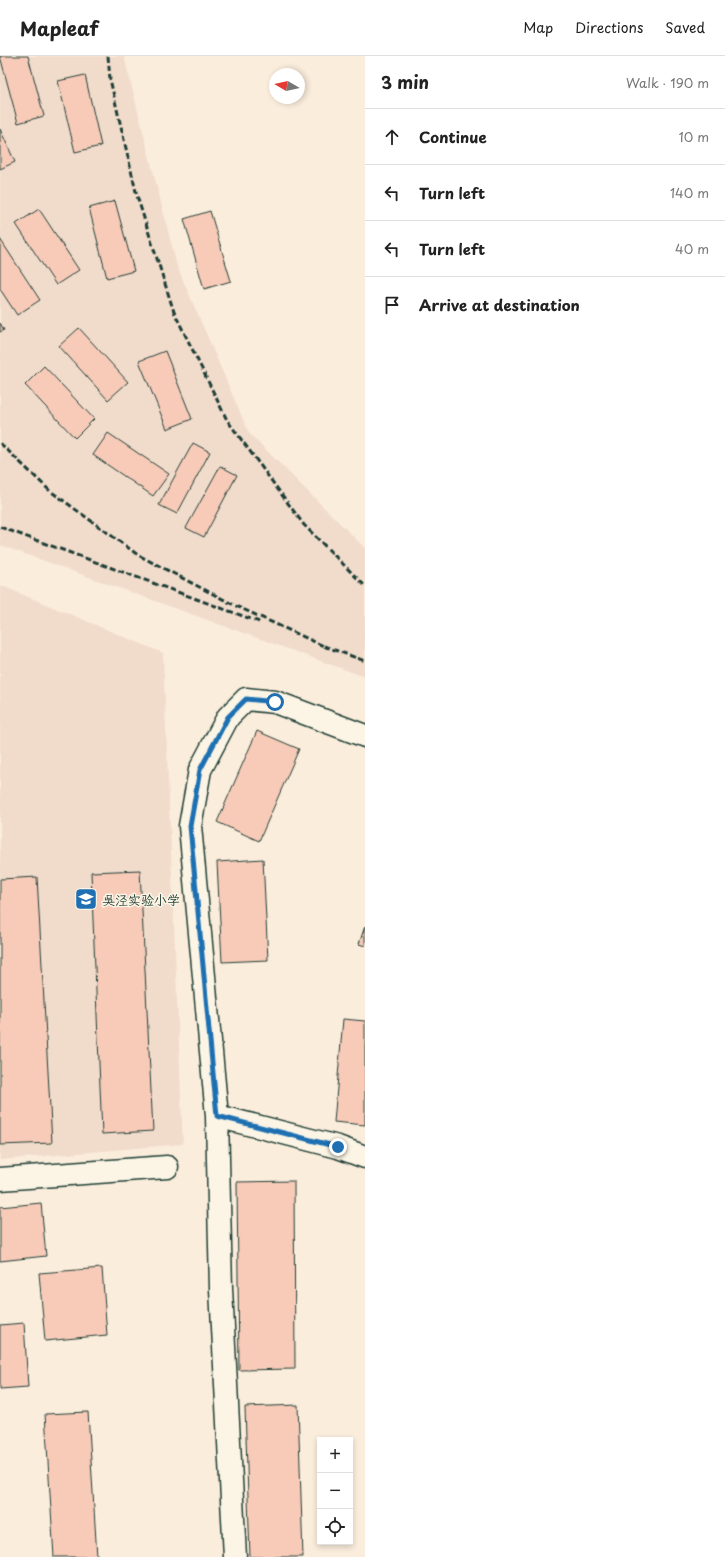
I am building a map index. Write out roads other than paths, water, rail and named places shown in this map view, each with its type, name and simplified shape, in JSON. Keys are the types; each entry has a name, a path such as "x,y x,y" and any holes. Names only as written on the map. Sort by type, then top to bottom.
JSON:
{"lane":[{"path":"235,1557 221,1289 217,1116 190,826 200,770 228,717 246,699 275,702 365,736"},
{"path":"217,1116 338,1147 365,1157"},
{"path":"0,1179 167,1167"}],"railway":[{"path":"108,56 110,79 137,196 174,312 227,420 304,525 365,586"},
{"path":"0,443 49,490 138,555 236,606 328,648"},
{"path":"0,527 262,623"},
{"path":"324,646 365,661"}],"place":[{"name":"吴泾实验小学","path":"86,899"}]}
